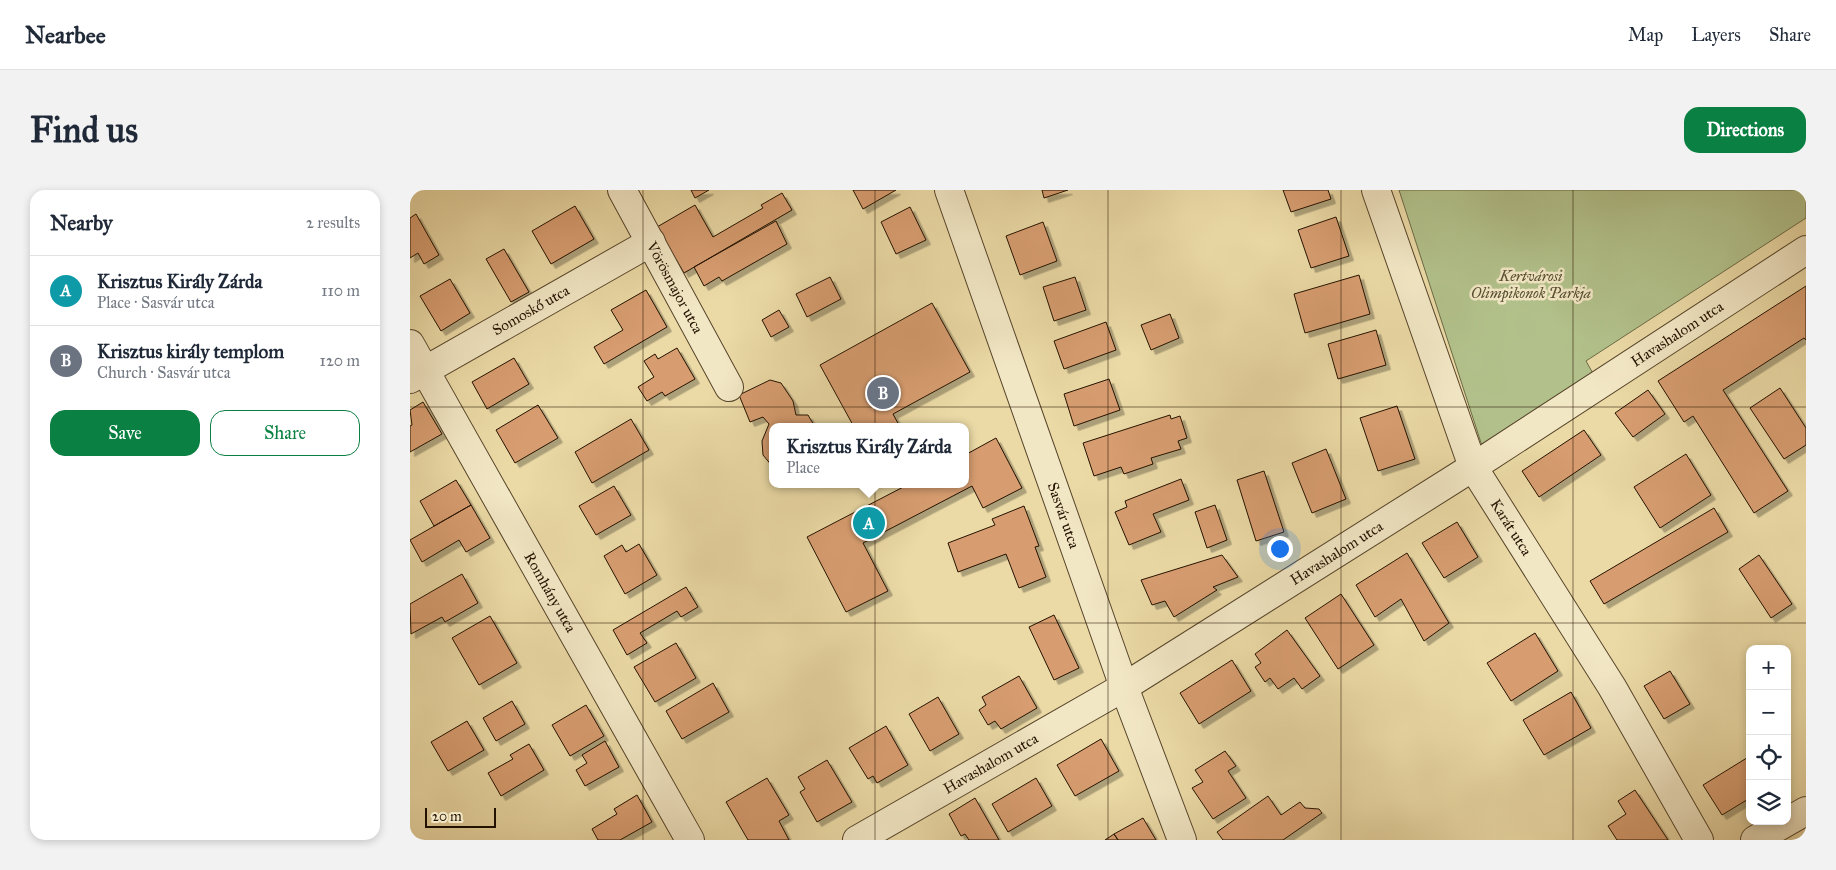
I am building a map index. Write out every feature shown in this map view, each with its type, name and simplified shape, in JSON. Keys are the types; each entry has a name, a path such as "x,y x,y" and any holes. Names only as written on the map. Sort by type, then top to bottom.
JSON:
{"street":[{"name":"Vörösmajor utca","path":"622,190 729,386"},
{"name":"Sasvár utca","path":"949,190 1124,687 1182,840"},
{"name":"Karát utca","path":"1376,190 1473,467 1612,687 1699,840"},
{"name":"Somoskő utca","path":"418,375 652,242"},
{"name":"Havashalom utca","path":"857,840 1124,687 1473,467 1806,250"},
{"name":"Romhány utca","path":"410,344 418,375 690,840"},
{"path":"1755,840 1806,810"}],"green space":[{"name":"Kertvárosi Olimpikonok Parkja","path":"1399,190 1806,190 1806,218 1586,361 1595,377 1484,452"}],"building":[{"path":"691,190 709,190 695,198"},
{"path":"853,190 896,190 863,209"},
{"path":"1042,190 1068,190 1044,198"},
{"path":"1283,190 1328,190 1331,199 1291,212"},
{"path":"782,193 792,210 684,273 657,227 695,205 713,237 763,208 761,205"},
{"path":"575,206 594,239 551,264 532,231"},
{"path":"910,207 926,240 896,254 881,222"},
{"path":"416,214 439,255 424,264 418,253 410,258 410,218"},
{"path":"1336,217 1349,256 1311,268 1298,230"},
{"path":"776,221 787,244 722,281 719,277 704,286 694,267"},
{"path":"1043,222 1057,261 1020,275 1006,236"},
{"path":"504,249 529,292 511,302 486,259"},
{"path":"1359,275 1370,314 1305,333 1294,294"},
{"path":"830,277 841,299 807,317 796,294"},
{"path":"1075,277 1086,310 1054,321 1043,287"},
{"path":"450,279 470,313 441,331 420,296"},
{"path":"1806,286 1806,340 1804,338 1723,390 1788,491 1754,513 1693,416 1684,422 1658,381"},
{"path":"646,290 667,327 604,364 594,347 623,330 611,310"},
{"path":"932,303 970,372 893,414 898,423 852,423 820,365"},
{"path":"779,310 789,327 771,337 762,320"},
{"path":"1170,314 1179,338 1151,350 1141,325"},
{"path":"1106,322 1116,350 1064,369 1054,341"},
{"path":"1376,330 1386,365 1338,379 1328,344"},
{"path":"677,348 695,379 665,396 662,392 647,401 638,387 654,377 644,361 655,354 658,359"},
{"path":"514,358 529,384 487,409 472,382"},
{"path":"1109,379 1120,410 1074,426 1064,394"},
{"path":"770,380 781,383 793,401 796,415 808,415 813,423 769,424 763,417 750,422 739,395"},
{"path":"1780,388 1806,428 1806,445 1784,459 1750,408"},
{"path":"1648,390 1665,414 1633,437 1615,413"},
{"path":"423,402 442,434 410,452 410,426 412,425 410,410"},
{"path":"538,405 558,438 515,463 496,430"},
{"path":"1397,406 1415,459 1378,471 1360,418"},
{"path":"1170,415 1171,419 1180,416 1187,438 1178,441 1181,449 1151,458 1153,464 1124,474 1121,467 1094,476 1083,443"},
{"path":"631,419 649,450 592,483 575,452"},
{"path":"769,424 769,462 763,455 762,441"},
{"path":"1584,430 1601,455 1539,497 1522,471"},
{"path":"996,438 1022,488 983,508 972,486 969,488 969,453"},
{"path":"1326,449 1346,499 1312,513 1292,463"},
{"path":"1686,454 1711,495 1660,528 1634,487"},
{"path":"1264,471 1284,532 1256,541 1237,480"},
{"path":"1181,479 1189,500 1153,514 1161,532 1129,545 1115,512 1127,507 1125,501"},
{"path":"456,480 471,505 434,526 420,501"},
{"path":"614,486 631,515 596,535 579,506"},
{"path":"901,488 968,488 863,543 888,591 846,612 807,537"},
{"path":"471,505 490,538 466,552 459,540 422,562 410,540"},
{"path":"1215,505 1227,540 1207,548 1195,512"},
{"path":"1024,506 1039,546 1035,547 1046,577 1019,588 1006,554 958,572 948,543 995,525 992,519"},
{"path":"1714,508 1728,532 1604,604 1590,581"},
{"path":"1457,522 1478,557 1444,578 1422,543"},
{"path":"639,544 657,575 625,594 604,556 622,545 626,552"},
{"path":"1407,553 1449,623 1424,641 1401,599 1375,617 1356,585"},
{"path":"1222,555 1238,577 1213,587 1217,590 1174,617 1165,601 1152,605 1141,580"},
{"path":"1759,555 1792,604 1771,618 1739,569"},
{"path":"462,574 478,603 445,622 442,617 411,634 410,604"},
{"path":"686,587 698,607 681,617 677,611 640,633 647,643 627,655 613,630"},
{"path":"1341,594 1374,645 1338,669 1305,618"},
{"path":"1054,615 1079,668 1054,680 1029,627"},
{"path":"490,616 517,663 479,685 452,638"},
{"path":"1287,630 1320,676 1302,689 1294,678 1278,689 1270,678 1265,682 1255,667 1261,663 1255,654"},
{"path":"1535,633 1558,671 1511,701 1487,663"},
{"path":"676,643 696,678 655,702 634,667"},
{"path":"1232,660 1251,691 1199,724 1180,693"},
{"path":"1670,671 1690,704 1664,719 1644,686"},
{"path":"1019,676 1037,708 1001,729 995,721 988,725 979,710 986,705 982,697"},
{"path":"713,683 729,712 682,739 666,711"},
{"path":"1571,692 1591,728 1544,755 1523,720"},
{"path":"938,697 959,734 930,751 909,714"},
{"path":"512,701 525,724 496,741 483,718"},
{"path":"586,705 604,736 570,756 552,725"},
{"path":"467,721 484,750 448,771 431,742"},
{"path":"886,726 908,765 877,783 873,776 868,779 849,748"},
{"path":"1101,739 1119,771 1075,796 1057,765"},
{"path":"605,741 619,767 585,786 576,770 587,763 582,755"},
{"path":"529,744 544,770 501,796 488,773 513,759 510,755"},
{"path":"1225,751 1236,766 1228,771 1246,798 1213,819 1192,788 1203,782 1195,770"},
{"path":"1746,758 1746,800 1722,815 1703,785"},
{"path":"827,760 852,802 817,822 800,792 805,789 798,777"},
{"path":"767,778 789,815 779,821 789,840 748,840 726,802"},
{"path":"1036,778 1052,806 1008,832 992,804"},
{"path":"1635,790 1668,840 1617,840 1608,826 1626,814 1618,801"},
{"path":"637,795 652,822 620,840 598,840 592,829 617,814 614,809"},
{"path":"1268,796 1281,815 1300,802 1305,808 1319,809 1322,813 1283,840 1223,840 1217,832"},
{"path":"975,798 999,840 969,840 965,834 961,836 949,814"},
{"path":"1143,818 1156,840 1118,840 1114,834"},
{"path":"1114,834 1118,840 1105,840"}],"place":[{"name":"Krisztus király templom","path":"883,393"},
{"name":"Krisztus Király Zárda","path":"869,523"}]}
